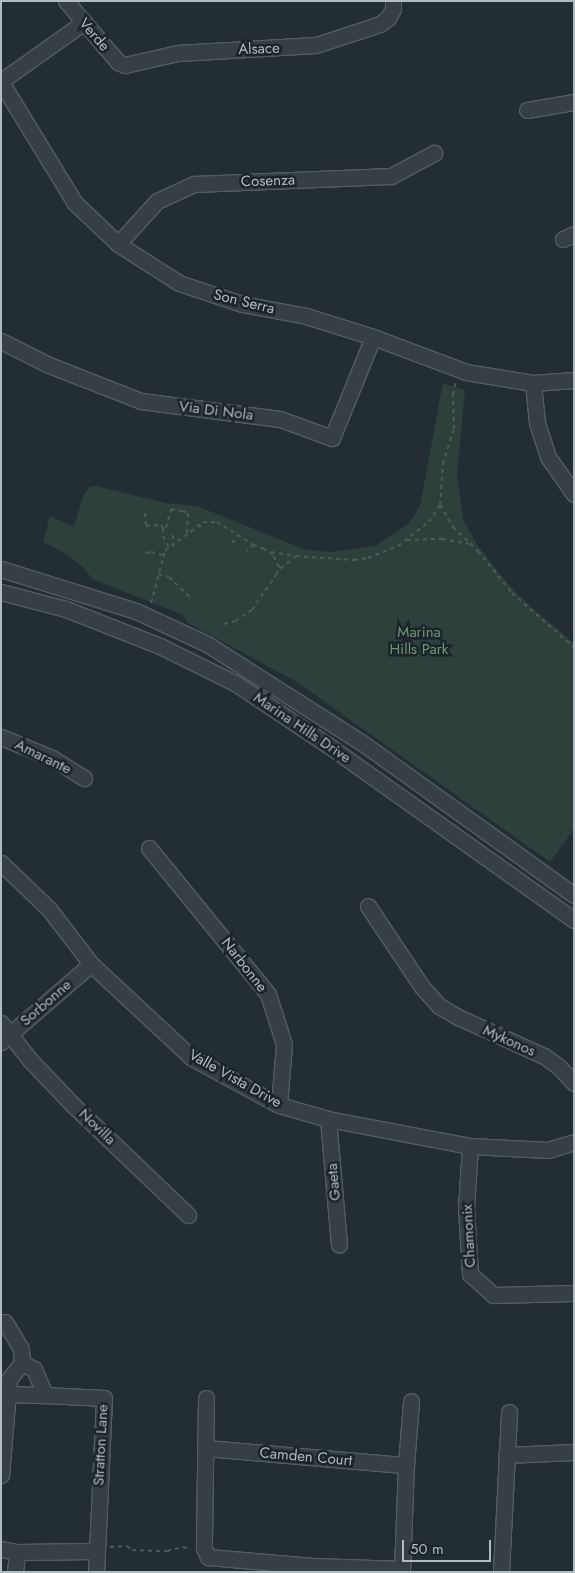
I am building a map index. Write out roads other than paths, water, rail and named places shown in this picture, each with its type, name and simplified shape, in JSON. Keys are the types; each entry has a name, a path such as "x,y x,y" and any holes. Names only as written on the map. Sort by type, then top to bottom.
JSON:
{"street":[{"name":"Verde","path":"66,1 118,62 125,65"},
{"name":"Alsace","path":"125,65 178,53 294,48 316,45 380,24 388,18 393,9 394,1"},
{"path":"1,81 83,23"},
{"name":"Son Serra","path":"1,81 74,203 118,244 179,283 242,304 306,316 373,337 458,369 533,383 574,380"},
{"path":"528,110 574,102"},
{"name":"Cosenza","path":"118,244 157,201 194,184 391,176 434,153"},
{"name":"Via Di Nola","path":"1,340 49,365 141,402 280,419 332,438 373,337"},
{"path":"533,383 537,424 548,457 574,494"},
{"name":"Marina Hills Drive","path":"1,569 136,611 207,644 361,742 574,895"},
{"name":"Marina Hills Drive","path":"1,592 66,609 160,646 235,683 332,748 574,920"},
{"name":"Amarante","path":"1,737 52,758 84,778"},
{"name":"Narbonne","path":"149,848 268,994 284,1044 279,1106"},
{"name":"Valle Vista Drive","path":"1,863 49,909 91,964 192,1058 279,1106 328,1119 470,1146 548,1150 574,1142"},
{"name":"Mykonos","path":"368,906 422,987 439,1006 458,1017 544,1056 574,1083"},
{"name":"Sorbonne","path":"4,1034 91,964"},
{"name":"Novilla","path":"4,1034 74,1106 188,1215"},
{"name":"Gaeta","path":"328,1119 339,1245"},
{"name":"Chamonix","path":"470,1146 466,1208 470,1274 493,1295 574,1293"},
{"path":"1,1475 9,1379 22,1363 21,1350 5,1322"},
{"path":"22,1363 34,1369 45,1395"},
{"name":"Stratton Lane","path":"8,1394 104,1398 96,1572"},
{"path":"206,1398 204,1548 208,1558 313,1570 402,1570 406,1465 411,1401"},
{"path":"501,1572 509,1412"},
{"name":"Camden Court","path":"206,1448 406,1465"},
{"path":"506,1455 574,1452"},
{"path":"1,1549 17,1552 96,1552"},
{"path":"15,1572 17,1552"}],"park label":[{"name":"Marina Hills Park","path":"419,640"}]}
